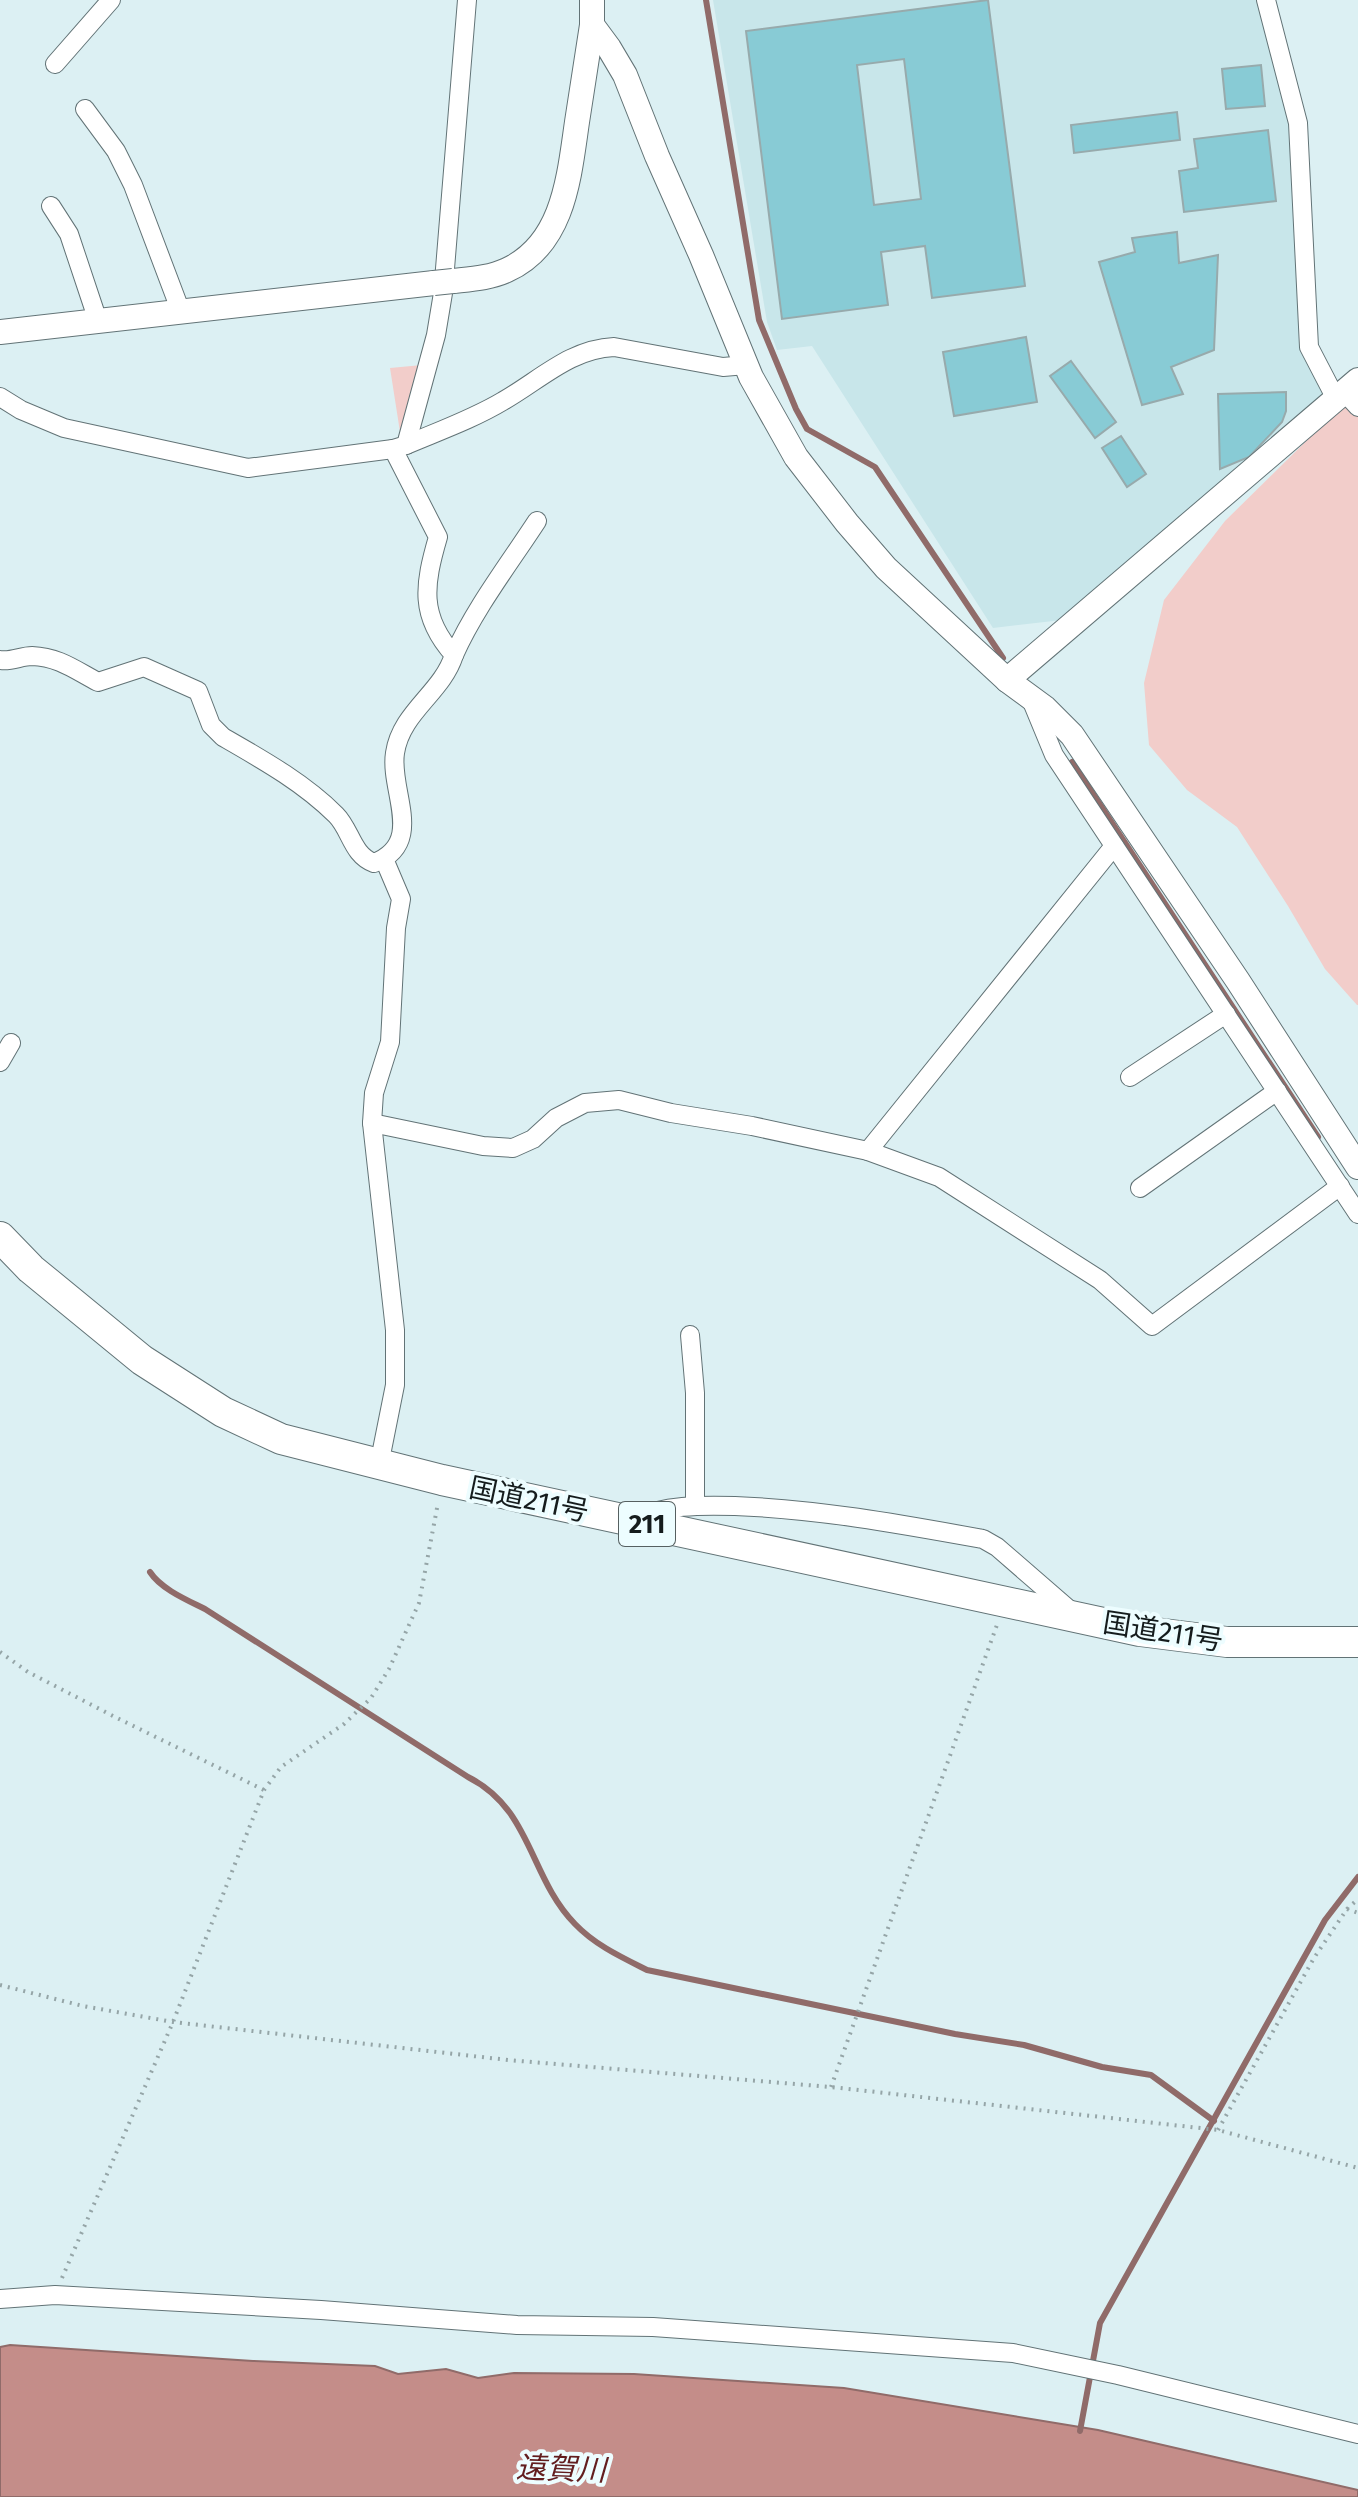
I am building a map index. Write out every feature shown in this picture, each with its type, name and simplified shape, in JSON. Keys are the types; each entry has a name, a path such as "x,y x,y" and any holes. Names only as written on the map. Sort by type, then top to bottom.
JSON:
{"highway":[{"name":"国道211号","path":"0,1237 31,1269 142,1360 223,1412 281,1439 442,1480 1140,1631 1227,1642 1358,1642"}],"street":[{"path":"55,64 111,0"},
{"path":"454,655 433,626 427,590 438,537 399,447 436,335 443,293 467,0"},
{"path":"0,332 488,277 507,270 525,259 539,245 557,217 567,190 592,25 592,0"},
{"path":"1007,680 1349,395 1309,347 1298,123 1266,0"},
{"path":"592,25 625,75 746,365 773,420 796,457 886,568 1007,680 1045,708 1072,735 1238,981 1358,1167"},
{"path":"85,109 116,151 133,185 181,312"},
{"path":"51,206 69,234 98,321"},
{"path":"0,397 21,410 64,428 248,468 399,447 503,401 577,354 597,348 614,347 723,367 746,365"},
{"path":"0,660 5,662 27,656 52,657 98,682 144,667 198,691 211,725 223,737 309,790 339,818 364,860 374,863 384,859 399,841 402,826 403,810 395,782 397,737 451,667 454,655 476,616 537,521"},
{"path":"1030,697 1054,755 1358,1214"},
{"path":"868,1151 1114,846"},
{"path":"379,1465 395,1385 395,1330 372,1123 374,1093 390,1042 396,928 401,899 384,859"},
{"path":"1130,1077 1226,1014"},
{"path":"0,1062 11,1043"},
{"path":"1140,1188 1277,1091"},
{"path":"372,1123 483,1146 513,1148 533,1139 556,1118 585,1103 619,1100 868,1151 939,1177 1100,1280 1152,1326 1340,1186"},
{"path":"690,1335 695,1393 695,1505"},
{"path":"630,1520 652,1511 695,1505 771,1507 852,1516 983,1539 997,1547 1077,1617"},
{"path":"0,2299 55,2295 517,2325 653,2327 1013,2353 1118,2375 1358,2434"}],"path":[{"path":"55,2295 173,2022 264,1790 281,1767 344,1724 371,1698 389,1669 419,1603 442,1480"},
{"path":"831,2087 1005,1601"},
{"path":"0,1652 52,1685 264,1790"},
{"path":"1218,2130 1314,1958 1347,1909 1358,1899"},
{"path":"1347,1909 1358,1913"},
{"path":"0,1985 83,2006 173,2022 508,2060 831,2087 1218,2130 1358,2168"}],"shaded area":[{"path":"713,0 1260,0 1264,29 1291,129 1303,351 1325,398 1062,620 993,628 812,346 777,350 767,322"},
{"path":"422,365 400,432 390,368"},
{"path":"1358,390 1357,1005 1325,969 1237,827 1187,790 1149,745 1144,683 1164,600 1225,521"}],"water":[{"name":"遠賀川","path":"10,2345 375,2366 398,2374 446,2369 478,2378 514,2373 634,2374 844,2388 1098,2430 1358,2490 1358,2497 0,2497 0,2347"}],"building":[{"path":"988,0 1025,286 932,298 925,246 881,252 888,305 782,319 746,31","holes":["904,59 921,199 874,205 857,65"]},
{"path":"1261,65 1265,106 1226,109 1222,69"},
{"path":"1177,112 1180,140 1074,153 1071,125"},
{"path":"1268,130 1276,201 1184,212 1179,171 1198,168 1194,139"},
{"path":"1177,232 1179,263 1218,255 1214,350 1171,367 1183,394 1142,405 1099,262 1135,252 1132,238"},
{"path":"1026,337 1037,402 954,416 943,352"},
{"path":"1071,361 1116,422 1095,438 1050,376"},
{"path":"1286,392 1286,411 1282,422 1249,457 1220,469 1218,394"},
{"path":"1121,436 1146,474 1127,487 1102,448"}],"waterway":[{"path":"706,0 759,320 796,409 807,429 875,467 1003,658"},
{"path":"1072,762 1318,1137"},
{"path":"150,1572 167,1589 205,1609 489,1791 518,1825 548,1886 575,1924 609,1950 647,1970 955,2034 1024,2045 1102,2067 1151,2075 1214,2121"},
{"path":"1080,2431 1100,2323 1325,1920 1358,1877"}]}
